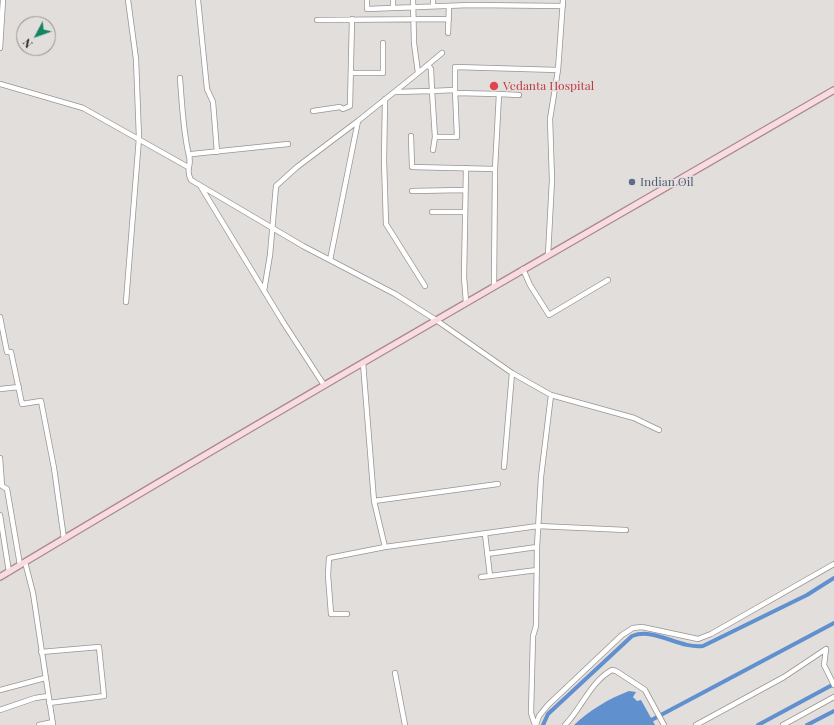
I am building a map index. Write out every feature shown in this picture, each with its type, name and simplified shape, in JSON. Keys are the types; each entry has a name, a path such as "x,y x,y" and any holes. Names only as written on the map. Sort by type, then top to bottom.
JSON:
{"main road":[{"path":"0,577 466,302 834,90"}],"street":[{"path":"0,48 3,0"},
{"path":"126,302 139,140 136,59 128,0"},
{"path":"198,0 207,89 213,102 217,152"},
{"path":"367,0 367,9 449,6 469,3 530,3 563,6"},
{"path":"393,0 394,8"},
{"path":"413,0 414,44 418,74"},
{"path":"433,0 433,6"},
{"path":"548,255 552,180 550,119 558,70 563,0"},
{"path":"448,33 449,6"},
{"path":"313,111 340,107 343,109 350,106 352,19"},
{"path":"317,20 448,19"},
{"path":"351,73 383,73 384,43"},
{"path":"264,291 270,255 276,186 297,167 418,74 442,53"},
{"path":"428,65 431,69 435,137 433,150"},
{"path":"435,137 457,137 455,67 558,70"},
{"path":"180,78 185,140 189,156 188,175 191,180 330,260 395,294 436,320 512,373 551,395 634,418 660,430"},
{"path":"0,84 83,108 188,167"},
{"path":"395,92 455,91 519,95"},
{"path":"494,286 495,169 499,94"},
{"path":"385,99 384,160 386,224 425,286"},
{"path":"330,260 358,120"},
{"path":"411,136 412,168 495,169"},
{"path":"189,156 192,154 288,144"},
{"path":"466,168 464,277 466,302"},
{"path":"200,185 264,291 324,385"},
{"path":"412,191 465,190"},
{"path":"432,212 465,212"},
{"path":"523,269 530,285 550,315 608,280"},
{"path":"0,317 7,352 11,352 22,404 42,401 64,539"},
{"path":"363,363 374,501 385,547"},
{"path":"504,467 512,373"},
{"path":"0,390 19,387"},
{"path":"535,725 531,713 533,636 536,626 538,526 541,477 551,395"},
{"path":"0,458 2,486 7,489 23,564 33,593 53,723 39,725"},
{"path":"374,501 498,484"},
{"path":"0,515 9,572"},
{"path":"347,614 331,614 328,575 329,558 385,547 538,526 626,530"},
{"path":"485,534 490,576"},
{"path":"488,554 537,547"},
{"path":"535,725 539,716 548,705 622,635 633,628 656,629 685,638 698,639 711,634 834,564"},
{"path":"481,577 537,570"},
{"path":"41,652 99,647 104,696 49,703"},
{"path":"696,725 784,677 826,650 825,669 834,685"},
{"path":"565,725 575,715 596,683 606,673 612,670 641,686 645,690 664,725"},
{"path":"395,673 405,725"},
{"path":"0,690 45,678"},
{"path":"0,710 48,696"},
{"path":"783,725 834,697"}],"water":[{"path":"629,691 636,692 633,697 637,701 641,700 655,725 574,725 586,714 600,705"}],"waterway":[{"path":"543,725 548,714 632,636 649,634 685,644 703,646 807,595 834,578"},
{"path":"642,725 834,623"},
{"path":"758,725 834,684"},
{"path":"807,725 834,711"}],"place":[{"name":"Vedanta Hospital","path":"494,86"},
{"name":"Indian Oil","path":"632,182"}]}
